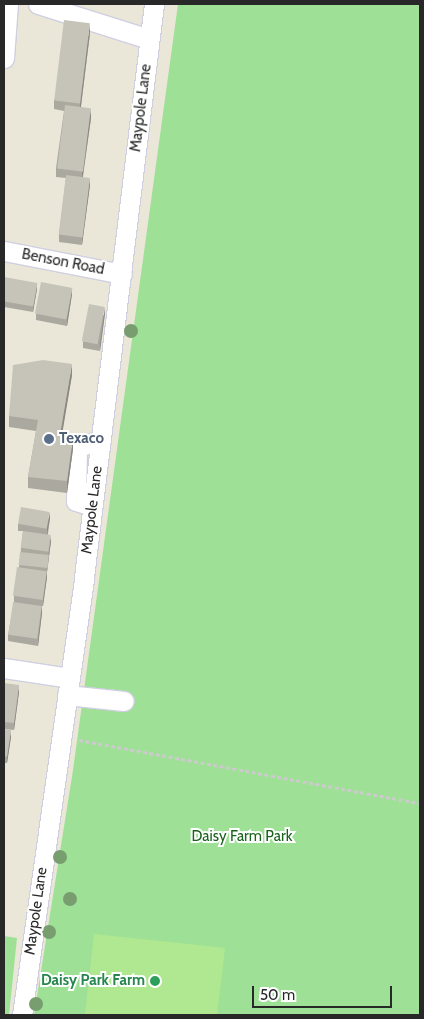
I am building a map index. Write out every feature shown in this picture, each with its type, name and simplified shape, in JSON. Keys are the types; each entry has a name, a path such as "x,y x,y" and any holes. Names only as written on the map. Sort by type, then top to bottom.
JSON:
{"street":[{"path":"4,58 8,4"},
{"path":"38,4 150,39"},
{"name":"Maypole Lane","path":"22,1015 62,737 101,440 154,4"},
{"name":"Benson Road","path":"4,251 122,274"},
{"path":"4,668 124,701"}],"path":[{"path":"62,737 420,803"}],"green space":[{"name":"Daisy Farm Park","path":"178,4 420,4 420,1015 34,1015 73,770"},
{"name":"Daisy Park Farm","path":"94,934 225,948 217,1015 85,1015"},
{"path":"4,936 17,938 9,1015 4,1015"}],"building":[{"path":"64,20 90,23 80,104 54,100"},
{"path":"65,105 91,108 83,172 57,169"},
{"path":"66,175 90,178 83,237 59,235"},
{"path":"4,277 37,283 33,307 4,301"},
{"path":"41,282 72,288 66,320 35,313"},
{"path":"89,304 105,307 97,344 82,341"},
{"name":"Texaco","path":"43,360 72,364 60,435 73,438 67,481 28,477 38,420 9,416 13,365"},
{"path":"21,507 50,512 47,529 18,524"},
{"path":"23,531 51,535 48,552 21,548"},
{"path":"20,552 49,555 47,568 19,565"},
{"path":"17,567 47,571 43,600 13,596"},
{"path":"13,602 42,606 37,639 8,635"},
{"path":"4,683 19,685 14,723 4,722"},
{"path":"4,729 11,730 7,757 4,756"}],"place":[{"name":"Texaco","path":"49,439"},
{"name":"Daisy Park Farm","path":"155,981"}]}
